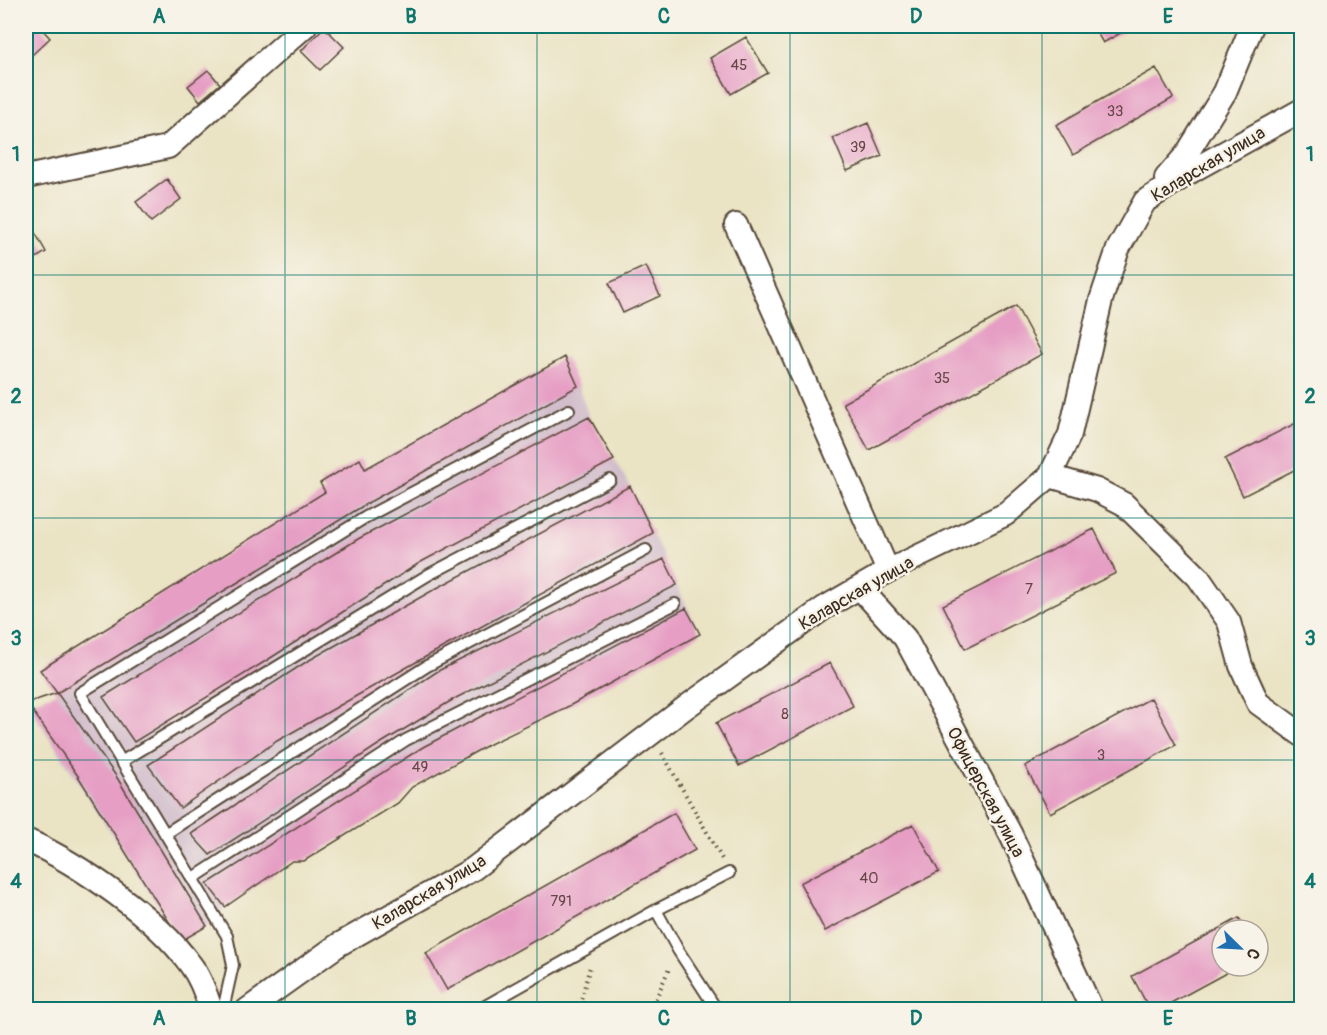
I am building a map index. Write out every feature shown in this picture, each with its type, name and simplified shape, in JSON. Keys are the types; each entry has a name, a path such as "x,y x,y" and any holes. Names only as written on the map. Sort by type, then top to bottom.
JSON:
{"street":[{"path":"26,177 168,147 305,26"},
{"path":"1145,201 1186,155 1225,92 1252,26"},
{"name":"Каларская улица","path":"247,1010 338,945 473,869 651,734 824,608 888,571 1006,514 1050,476 1070,434 1101,300 1118,249 1145,201 1195,169 1302,110"},
{"path":"736,225 888,571"},
{"path":"1050,476 1097,490 1124,504 1198,577 1229,622 1241,666 1258,703 1302,735"},
{"name":"Офицерская улица","path":"860,588 905,638 1011,835 1092,1010"},
{"path":"26,840 91,877 137,911 171,941 191,965 205,989 211,1010"}],"lane":[{"path":"223,1010 233,965 227,936 80,693 366,517 569,410"},
{"path":"122,762 428,575 610,480"},
{"path":"165,834 427,666 646,550"},
{"path":"192,879 406,740 675,604"},
{"path":"478,1010 656,910 729,873"},
{"path":"656,910 678,950 717,1010"}],"path":[{"path":"651,734 729,873"},
{"path":"578,1010 596,944"},
{"path":"651,1010 678,950"}],"shaded area":[{"path":"565,357 589,417 630,486 700,634 569,706 488,745 412,787 398,803 304,861 292,861 225,907 207,926 181,941 27,703 57,693 40,670 325,492 360,459 365,469"}],"building":[{"path":"29,26 39,26 50,38 32,55 26,47 26,29"},
{"path":"1093,26 1133,26 1103,43"},
{"path":"324,27 344,47 320,70 301,51"},
{"path":"746,37 768,73 731,94 710,58"},
{"path":"1156,68 1173,98 1073,155 1056,125"},
{"path":"208,70 220,84 200,101 188,86"},
{"path":"868,123 882,156 847,171 833,138"},
{"path":"167,179 181,199 151,222 136,202"},
{"path":"29,222 46,252 26,264 26,224"},
{"path":"646,266 660,296 623,313 609,283"},
{"path":"1016,306 1042,354 869,450 843,403"},
{"path":"565,357 578,386 366,504 57,693 40,670 325,492 320,483 360,459 365,469"},
{"path":"589,417 614,460 421,562 134,742 103,697 358,539"},
{"path":"1302,420 1302,466 1243,496 1225,459"},
{"path":"630,486 653,533 277,741 180,808 148,765 306,662 437,588"},
{"path":"1094,529 1116,573 965,649 943,605"},
{"path":"664,559 677,585 454,699 378,745 210,855 191,834 438,671"},
{"path":"686,608 700,634 569,706 488,745 412,787 398,803 304,861 292,861 225,907 207,884 423,747"},
{"path":"830,663 853,706 739,766 716,723"},
{"path":"57,693 116,776 207,926 181,941 78,776 27,703"},
{"path":"1151,698 1176,745 1050,813 1025,766"},
{"path":"674,813 695,850 447,990 426,953"},
{"path":"913,824 939,872 825,931 800,883"},
{"path":"1210,934 1210,978 1217,978 1158,1010 1150,1010 1132,976"}]}
